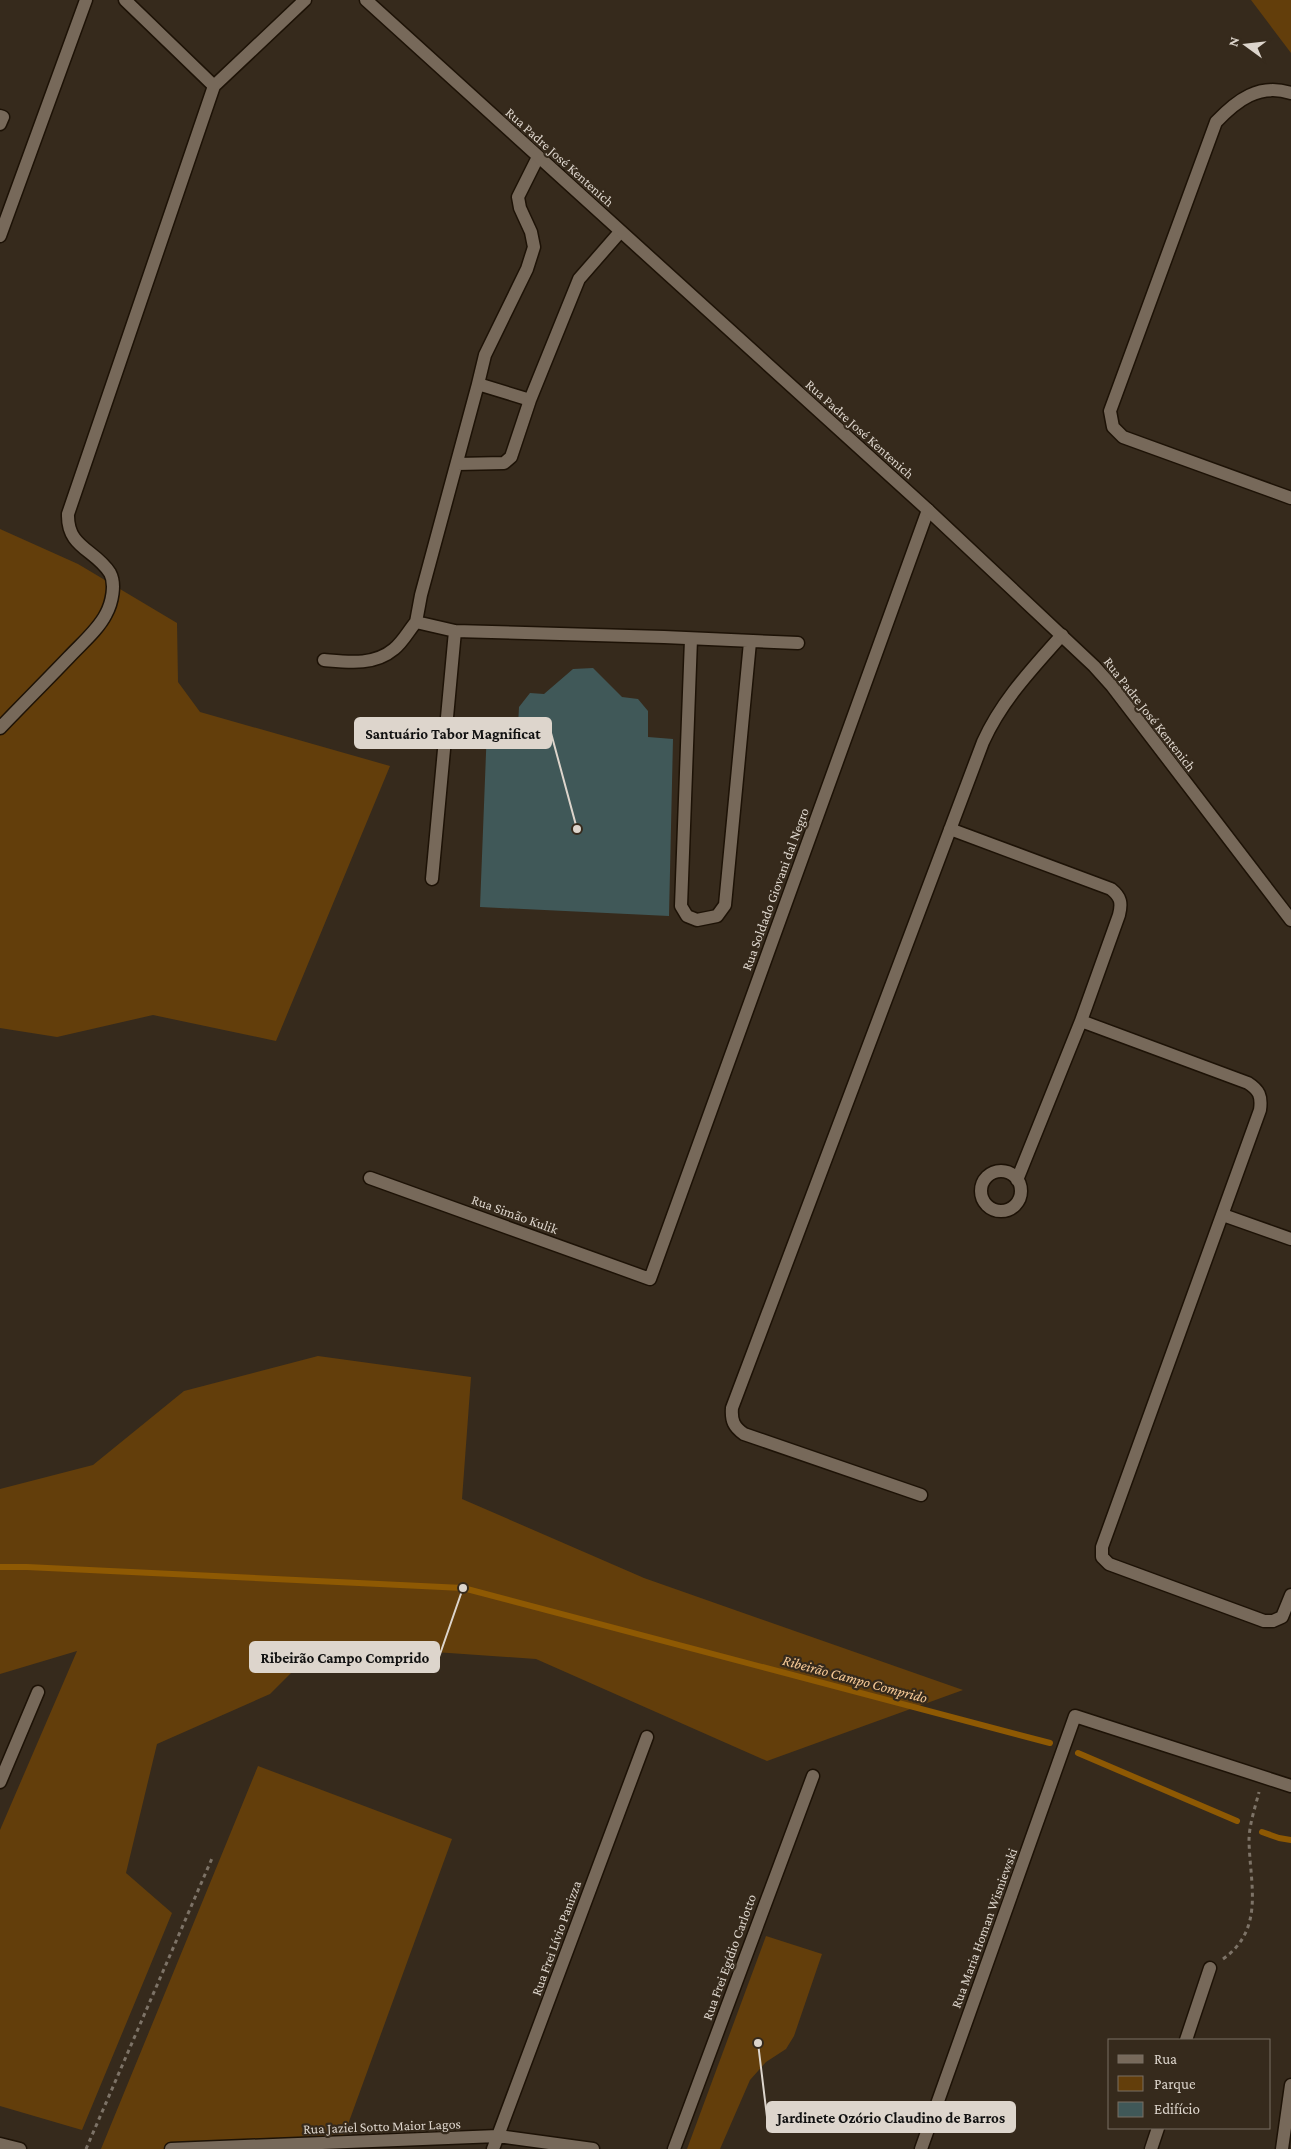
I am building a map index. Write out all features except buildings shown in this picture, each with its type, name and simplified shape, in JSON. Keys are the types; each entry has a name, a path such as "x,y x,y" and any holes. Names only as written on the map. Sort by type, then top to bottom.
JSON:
{"street":[{"path":"0,236 5,207 86,0"},
{"path":"125,0 214,86"},
{"path":"0,728 91,633 106,614 113,592 111,574 71,536 67,526 68,514 214,86 305,0"},
{"name":"Rua Padre José Kentenich","path":"366,0 928,510 1062,635 1112,686 1291,920"},
{"path":"1291,93 1260,91 1234,103 1216,122 1110,412 1113,427 1123,437 1291,498"},
{"path":"0,116 2,117 0,124"},
{"path":"324,660 356,663 380,658 395,649 416,622 421,595 458,464 485,355 527,269 534,247 531,232 520,208 518,197 538,157"},
{"path":"458,464 504,463 511,457 530,400 579,279 620,232"},
{"path":"478,384 530,400"},
{"name":"Rua Soldado Giovani dal Negro","path":"650,1279 928,510"},
{"path":"416,622 454,631 798,644"},
{"path":"432,878 454,631"},
{"path":"921,1495 744,1434 735,1428 731,1418 732,1408 950,829 993,720 1008,697 1062,635"},
{"path":"690,639 681,906 687,916 697,920 717,916 725,905 750,642"},
{"path":"950,829 1111,890 1118,894 1122,904 1081,1021 1017,1180"},
{"path":"1081,1021 1248,1082 1258,1090 1261,1100 1260,1110 1223,1215 1102,1547 1102,1557 1109,1564 1264,1621 1273,1621 1282,1617 1291,1595"},
{"name":"Rua Simão Kulik","path":"370,1178 650,1279"},
{"path":"1223,1215 1291,1239"},
{"path":"0,1782 38,1692"},
{"name":"Rua Maria Homan Wisniewski","path":"921,2149 1075,1716 1263,1777"},
{"name":"Rua Frei Lívio Panizza","path":"494,2149 647,1737"},
{"name":"Rua Frei Egídio Carlotto","path":"674,2149 813,1776"},
{"path":"1263,1777 1291,1786"},
{"path":"1186,2039 1210,1968"},
{"path":"1282,2149 1291,2085"},
{"path":"1151,2149 1158,2129"},
{"name":"Rua Jaziel Sotto Maior Lagos","path":"171,2149 498,2136 593,2149"},
{"path":"0,2144 20,2149"}],"path":[{"path":"1210,1968 1231,1953 1242,1940 1250,1922 1253,1903 1253,1881 1249,1839 1263,1777"},
{"path":"86,2149 213,1856"}],"green space":[{"path":"1251,0 1291,0 1291,53"},
{"path":"0,529 78,564 177,623 178,682 200,712 390,766 276,1041 153,1015 57,1037 0,1028"},
{"path":"318,1356 471,1377 462,1499 644,1578 963,1690 767,1761 536,1659 320,1644 270,1694 157,1744 126,1873 172,1913 82,2130 0,2106 0,1830 77,1651 0,1674 0,1489 93,1465 184,1391"},
{"path":"258,1766 452,1839 339,2149 101,2149"},
{"path":"766,1936 822,1954 794,2036 786,2049 766,2062 750,2080 720,2149 687,2149"}],"waterway":[{"name":"Ribeirão Campo Comprido","path":"0,1567 463,1588 1050,1743"},
{"name":"Ribeirão Campo Comprido","path":"1078,1753 1237,1821"},
{"name":"Ribeirão Campo Comprido","path":"1262,1832 1291,1840"}],"place":[{"name":"Santuário Tabor Magnificat","path":"577,829"},
{"name":"Ribeirão Campo Comprido","path":"463,1588"},
{"name":"Jardinete Ozório Claudino de Barros","path":"758,2043"}]}
